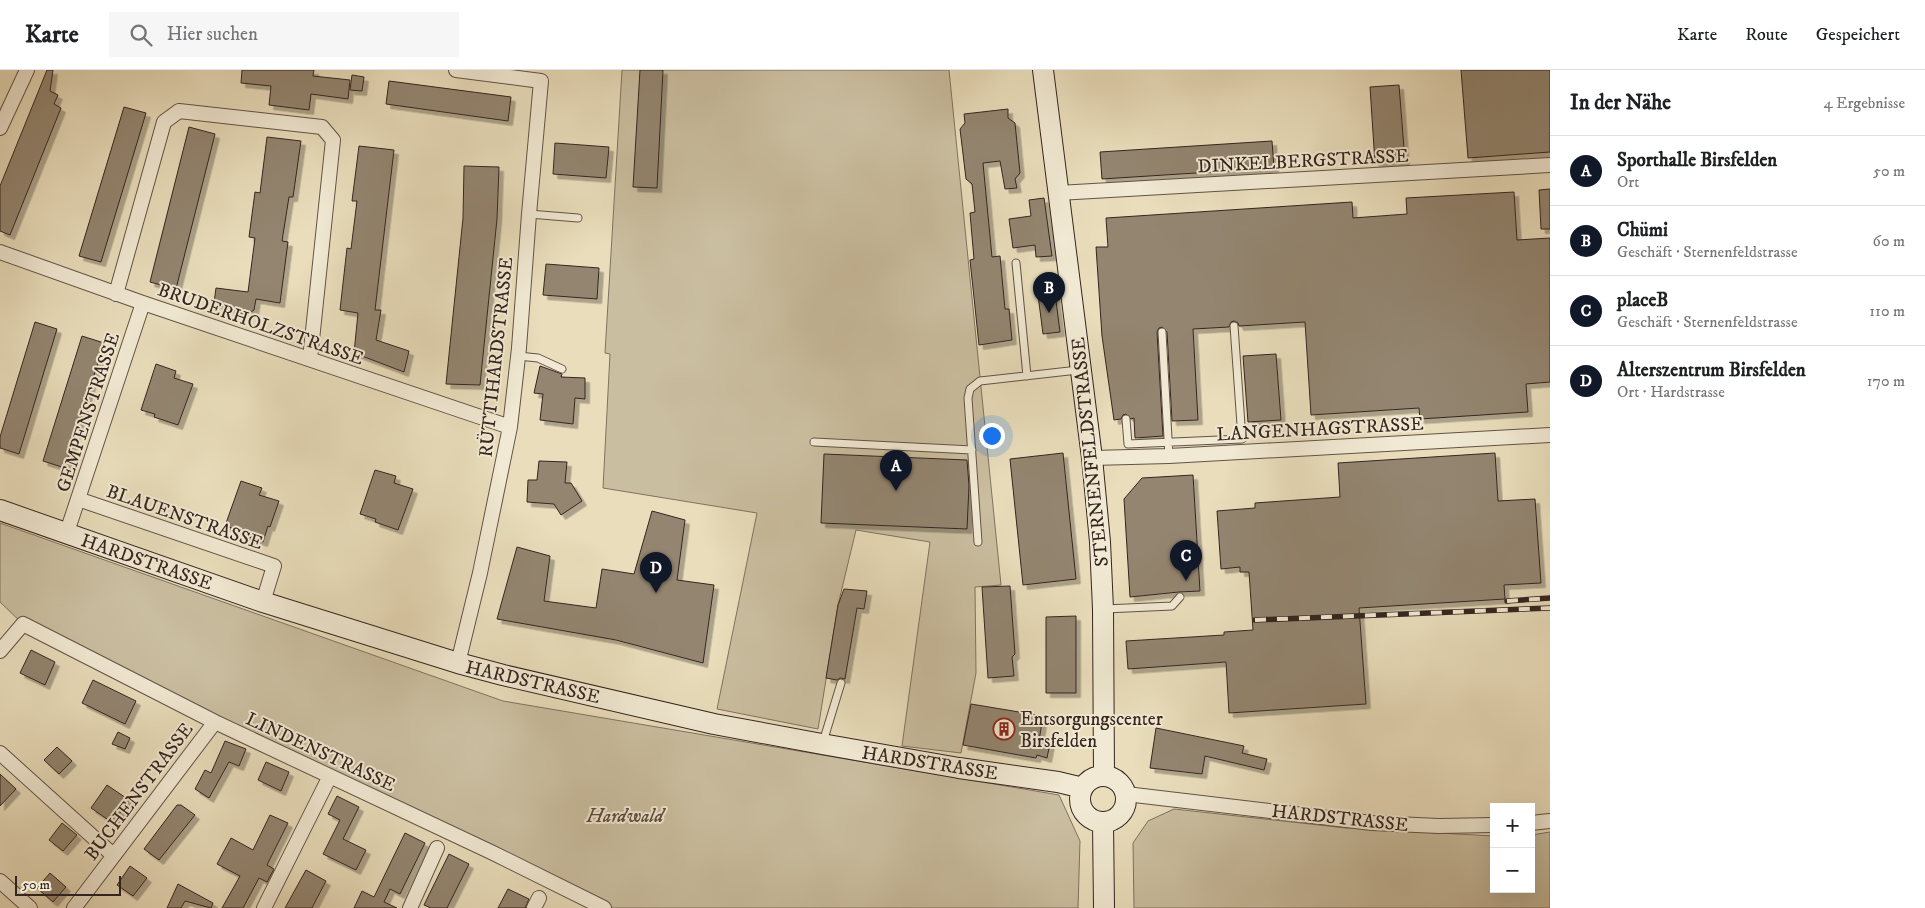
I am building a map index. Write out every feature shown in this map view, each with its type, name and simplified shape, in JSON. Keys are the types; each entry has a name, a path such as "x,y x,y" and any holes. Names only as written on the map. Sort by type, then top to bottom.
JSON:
{"street":[{"path":"0,128 27,70"},
{"name":"RÜTTIHARDSTRASSE","path":"456,70 541,81 518,356 510,427 480,573 458,663"},
{"name":"STERNENFELDSTRASSE","path":"1043,70 1092,458 1100,542 1103,609 1104,775"},
{"path":"116,294 164,122 179,111 322,127 333,140 310,359"},
{"name":"DINKELBERGSTRASSE","path":"1058,193 1550,165"},
{"name":"BRUDERHOLZSTRASSE","path":"0,252 116,294 510,427"},
{"name":"GEMPENSTRASSE","path":"66,532 143,303"},
{"name":"LANGENHAGSTRASSE","path":"1092,458 1168,449 1550,435"},
{"name":"BLAUENSTRASSE","path":"78,499 274,566 263,602"},
{"name":"HARDSTRASSE","path":"0,510 263,602 503,676 704,721 822,744 959,768 1058,782 1083,788"},
{"name":"LINDENSTRASSE","path":"0,651 23,624 215,722 491,852 604,908"},
{"name":"BUCHENSTRASSE","path":"74,908 215,722"},
{"path":"0,753 113,855"},
{"path":"1104,775 1110,776 1121,783 1127,800 1123,812 1114,820 1103,822 1090,818 1082,808 1080,801 1083,788 1092,778 1104,775"},
{"path":"264,908 330,776"},
{"name":"HARDSTRASSE","path":"1126,794 1372,823 1439,826 1490,825"},
{"path":"1535,823 1550,821"},
{"path":"1103,822 1104,908"},
{"path":"410,908 437,848"},
{"path":"0,881 30,908"}],"lane":[{"path":"529,214 578,218"},
{"path":"1016,262 1027,376"},
{"path":"1126,419 1128,444 1168,449 1242,439 1234,326"},
{"path":"1162,332 1168,449"},
{"path":"518,356 538,358 562,369"},
{"path":"978,542 968,398 970,389 980,381 1081,370"},
{"path":"814,442 972,450"},
{"path":"1103,609 1172,606 1180,597"},
{"path":"822,744 841,683"}],"green space":[{"path":"622,70 949,70 1001,585 975,587 976,673 961,753 902,746 930,542 856,530 838,605 818,729 717,709 757,513 603,488 610,354 605,353"},
{"name":"Hardwald","path":"0,523 503,701 1059,795 1080,841 1078,908 604,908 23,624 0,602"},
{"path":"1174,809 1346,828 1490,836 1490,893 1535,893 1535,834 1550,832 1550,908 1134,908 1133,843 1148,821"}],"building":[{"path":"47,70 53,70 50,91 58,95 54,104 61,108 10,235 0,231 0,186"},
{"path":"242,70 314,70 313,76 350,80 348,99 311,94 309,110 269,105 271,86 241,83"},
{"path":"640,70 663,70 657,188 633,187"},
{"path":"1461,70 1550,70 1550,152 1468,158"},
{"path":"352,75 364,77 362,91 350,90"},
{"path":"389,81 511,97 508,121 386,104"},
{"path":"1399,85 1405,161 1375,163 1370,87"},
{"path":"124,107 146,113 101,262 79,256"},
{"path":"1008,109 1008,118 1015,123 1020,173 1015,179 1017,188 1005,189 1000,161 983,163 992,257 1000,256 1005,309 1009,309 1012,340 979,345 970,260 974,259 970,213 975,212 972,184 966,179 960,129 965,123 964,114"},
{"path":"189,127 215,134 176,289 150,282"},
{"path":"267,137 301,141 293,197 289,197 282,241 288,242 280,303 256,299 254,310 247,315 214,303 216,288 248,292 255,238 249,237 255,192 260,193"},
{"path":"1272,141 1274,168 1102,179 1100,152"},
{"path":"555,143 609,147 606,178 553,174"},
{"path":"359,146 394,150 375,310 381,310 376,340 409,351 404,372 354,353 358,313 340,310 347,248 351,249 357,201 352,201"},
{"path":"464,166 499,167 497,219 480,385 446,384 463,218"},
{"path":"1550,189 1550,229 1541,229 1539,190"},
{"path":"1514,192 1517,240 1550,238 1550,382 1526,384 1528,412 1420,419 1419,408 1311,415 1305,322 1239,326 1234,321 1231,322 1229,327 1193,329 1198,420 1172,421 1167,332 1162,327 1157,332 1163,436 1135,438 1134,418 1131,419 1126,414 1121,419 1114,420 1102,336 1096,247 1108,247 1106,218 1352,202 1353,218 1407,214 1406,198"},
{"path":"1044,198 1052,256 1036,257 1035,245 1013,248 1009,219 1031,216 1029,200"},
{"path":"546,264 599,268 597,299 543,295"},
{"path":"1055,293 1060,332 1043,334 1038,295"},
{"path":"35,322 57,329 19,454 0,448 0,437"},
{"path":"82,336 104,343 65,468 43,461"},
{"path":"1276,354 1281,420 1248,422 1243,356"},
{"path":"156,364 176,371 174,378 193,384 178,425 154,417 155,414 141,410"},
{"path":"540,366 562,374 561,377 585,378 585,399 575,398 573,424 540,420 543,394 534,393"},
{"path":"1063,453 1076,579 1023,585 1010,459"},
{"path":"1495,453 1498,501 1535,499 1541,583 1504,585 1505,599 1359,608 1366,704 1229,713 1226,662 1128,669 1126,641 1224,635 1224,632 1253,630 1249,572 1240,572 1240,567 1221,569 1217,511 1255,508 1255,503 1340,497 1338,463"},
{"path":"824,454 967,460 969,486 967,529 821,523"},
{"path":"539,461 567,462 565,483 571,483 582,501 561,515 554,504 527,502 528,480 537,480"},
{"path":"375,470 396,476 394,483 413,489 398,530 375,522 376,519 360,514"},
{"path":"1193,475 1200,591 1130,597 1124,499 1142,478"},
{"path":"241,481 262,488 259,495 279,501 263,542 240,534 241,531 225,526"},
{"path":"652,511 685,520 677,580 714,585 703,663 616,640 497,619 517,547 550,556 544,601 596,608 602,569 634,574"},
{"path":"1010,586 1015,654 1012,657 1014,676 988,678 982,587"},
{"path":"844,589 867,591 864,609 857,608 845,679 840,678 837,680 826,678 838,605"},
{"path":"1076,616 1076,693 1046,693 1046,617"},
{"path":"31,650 55,662 45,685 20,673"},
{"path":"93,680 136,701 125,724 82,703"},
{"name":"Entsorgungscenter Birsfelden","path":"971,704 1043,716 1039,741 1050,743 1047,758 1037,755 1036,758 963,745"},
{"path":"1156,728 1244,746 1242,753 1267,759 1264,770 1205,756 1202,774 1150,768"},
{"path":"118,732 130,738 125,749 112,744"},
{"path":"225,741 246,749 239,766 229,762 209,798 195,789 205,770 211,773"},
{"path":"57,747 72,761 59,774 44,760"},
{"path":"266,762 289,772 281,791 258,780"},
{"path":"0,774 16,789 0,806"},
{"path":"107,785 129,800 113,823 91,808"},
{"path":"337,796 359,807 343,839 366,850 356,870 323,854 340,820 328,814"},
{"path":"177,805 181,805 195,815 159,860 144,849"},
{"path":"270,815 288,823 267,865 274,869 267,882 259,878 243,908 222,908 240,876 217,864 231,838 253,850"},
{"path":"62,823 77,835 63,851 49,840"},
{"path":"405,833 425,843 400,894 390,889 384,902 397,908 354,908 362,891 374,897"},
{"path":"449,854 469,864 447,908 431,908 424,905"},
{"path":"130,866 147,878 133,896 117,885"},
{"path":"306,870 326,881 312,908 285,908"},
{"path":"50,873 66,887 53,902 37,888"},
{"path":"178,884 213,903 211,908 185,901 181,908 167,908"},
{"path":"508,889 529,899 525,908 498,908"}],"railway":[{"path":"1507,601 1550,598"},
{"path":"1255,620 1550,608"}],"place":[{"name":"Chümi","path":"1049,313"},
{"name":"Sporthalle Birsfelden","path":"896,491"},
{"name":"placeB","path":"1186,581"},
{"name":"Alterszentrum Birsfelden","path":"656,593"},
{"name":"Entsorgungscenter Birsfelden","path":"1004,729"}]}
